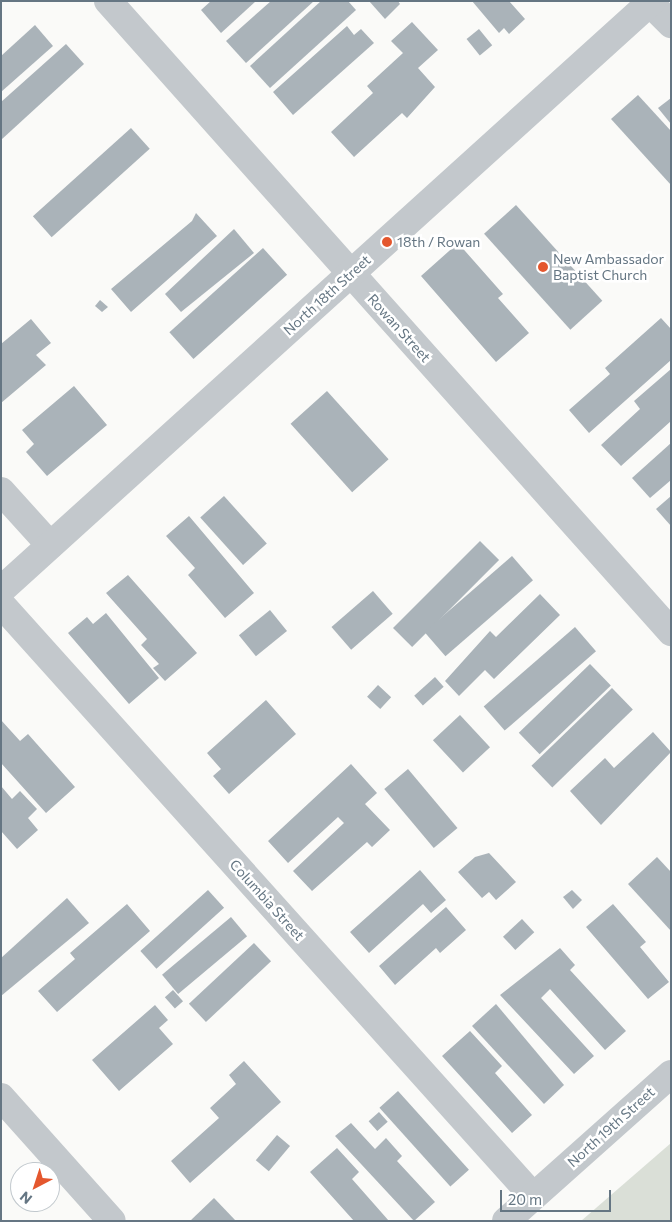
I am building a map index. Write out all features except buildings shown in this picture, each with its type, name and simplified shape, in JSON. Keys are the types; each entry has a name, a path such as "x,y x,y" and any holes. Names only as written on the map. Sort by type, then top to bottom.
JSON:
{"street":[{"name":"Rowan Street","path":"108,1 671,632"},
{"name":"North 18th Street","path":"1,590 650,2"},
{"path":"650,2 671,24"},
{"path":"1,490 50,544"},
{"name":"Columbia Street","path":"1,604 533,1196"},
{"name":"North 19th Street","path":"506,1221 671,1074"},
{"path":"1,1097 112,1221"}],"shaded area":[{"path":"671,1143 671,1221 581,1221"}],"place":[{"name":"18th / Rowan","path":"387,242"},
{"name":"New Ambassador Baptist Church","path":"543,267"}]}
